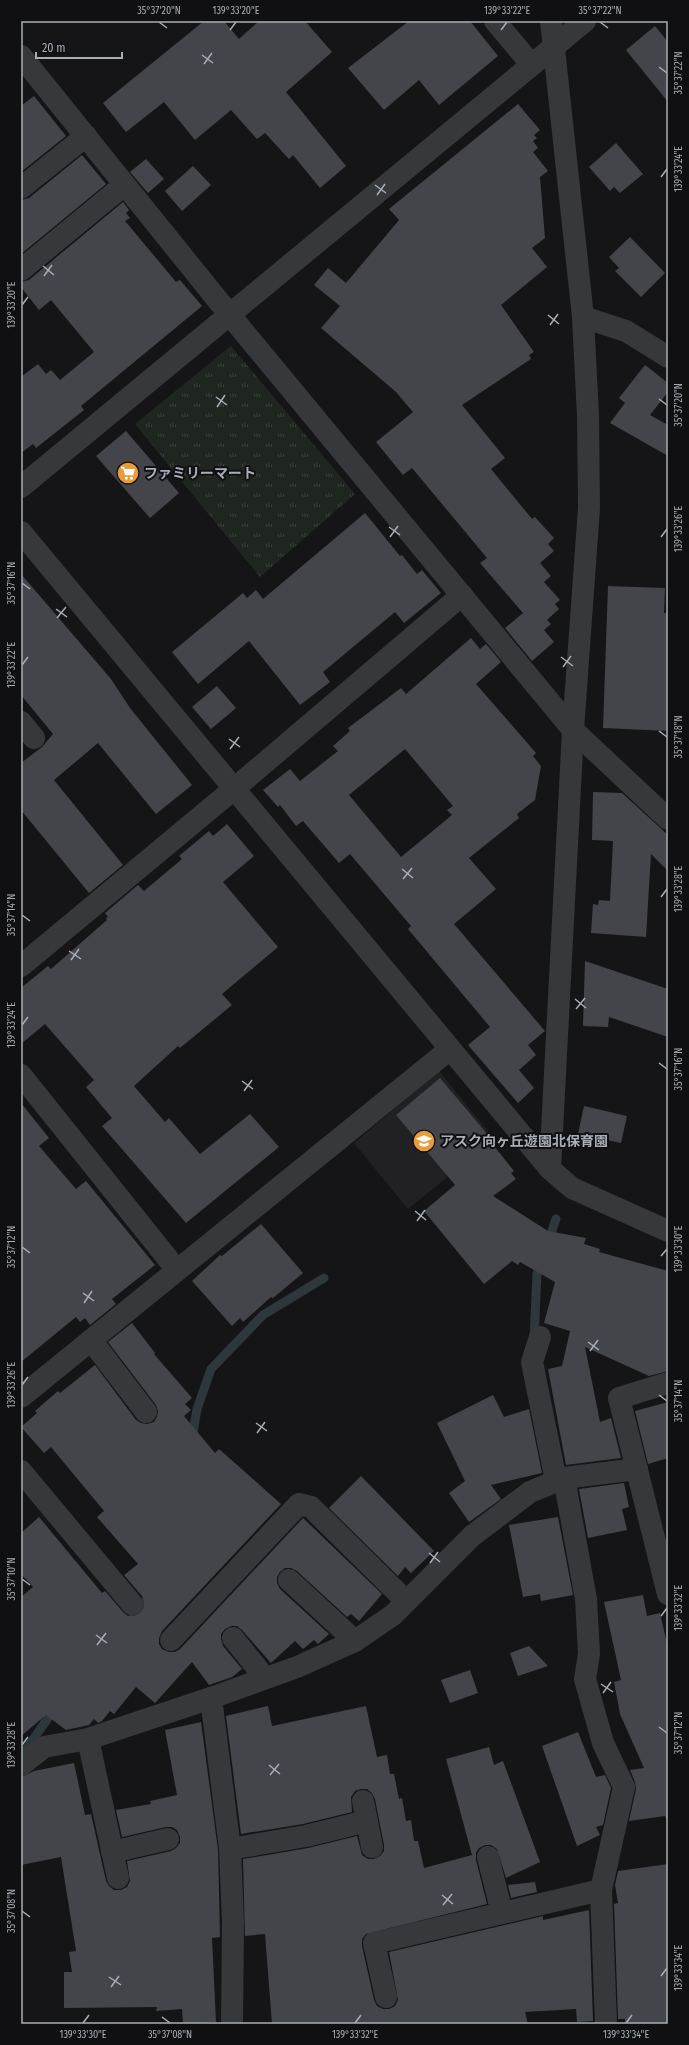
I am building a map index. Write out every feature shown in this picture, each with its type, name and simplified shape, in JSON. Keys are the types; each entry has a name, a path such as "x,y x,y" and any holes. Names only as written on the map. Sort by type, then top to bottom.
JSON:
{"street":[{"path":"495,21 531,64"},
{"path":"550,1169 573,730 589,508 588,416 583,317 551,21"},
{"path":"21,487 531,64 585,21"},
{"path":"21,56 229,314 573,730 668,818"},
{"path":"21,188 86,136"},
{"path":"21,270 124,185"},
{"path":"583,317 626,331 668,357"},
{"path":"21,532 550,1169 572,1188 668,1231"},
{"path":"21,966 235,788 462,595"},
{"path":"21,1397 450,1049"},
{"path":"21,1075 177,1270"},
{"path":"540,1337 532,1362 586,1599 588,1654 585,1679 603,1743 624,1787 601,1890 606,2024"},
{"path":"91,1340 146,1412"},
{"path":"668,1383 619,1398 668,1594"},
{"path":"21,1765 44,1747 88,1739 211,1698 298,1667 355,1641 393,1615 472,1536 530,1492 560,1480 637,1469"},
{"path":"21,1471 132,1604"},
{"path":"171,1640 299,1504 311,1507 406,1601"},
{"path":"289,1580 355,1641"},
{"path":"233,1638 265,1678"},
{"path":"211,1698 230,1849 233,1921 232,2024"},
{"path":"88,1739 118,1878"},
{"path":"230,1849 306,1836 365,1811 372,1847"},
{"path":"112,1852 168,1839"},
{"path":"488,1857 502,1913"},
{"path":"386,1997 374,1943 601,1890"}],"shaded area":[{"name":"アスク向ヶ丘遊園北保育園","path":"439,1071 494,1139 408,1209 354,1143"}],"green space":[{"path":"231,346 355,494 260,577 135,424"}],"building":[{"path":"204,21 224,21 239,39 259,21 305,21 332,52 286,92 346,166 320,188 293,155 289,159 265,133 257,139 231,110 195,140 164,102 126,132 103,103"},
{"path":"409,21 470,21 498,56 439,105 419,80 384,110 348,68"},
{"path":"655,26 668,42 668,102 626,50"},
{"path":"34,96 66,136 21,172 21,106"},
{"path":"518,104 540,130 534,135 537,138 533,141 538,148 533,152 548,171 540,177 545,238 532,248 547,267 501,305 534,352 529,355 531,359 462,405 505,458 491,469 532,519 535,517 554,538 548,544 554,551 540,563 551,576 544,582 560,600 555,604 559,609 547,620 551,624 544,630 554,642 532,661 505,628 523,613 480,563 487,558 412,468 403,475 376,442 413,412 396,392 321,328 340,306 314,285 328,268 346,283 399,220 389,209"},
{"path":"616,143 643,174 620,193 614,187 610,191 589,167"},
{"path":"82,155 106,184 21,254 21,200 29,198"},
{"path":"146,159 164,179 148,193 130,172"},
{"path":"193,166 211,185 182,211 165,191"},
{"path":"123,202 129,210 126,213 130,218 125,221 176,282 180,280 202,306 81,406 84,410 36,448 33,444 21,453 21,377 38,364 46,374 51,370 60,380 94,352 51,300 39,310 21,287 21,282 29,280"},
{"path":"630,237 665,273 641,297 615,271 619,268 609,257"},
{"path":"645,365 668,383 668,392 650,415 668,425 668,456 610,423 625,403 619,398"},
{"path":"126,431 179,493 150,518 96,456"},
{"path":"365,513 400,556 402,555 417,574 422,570 441,593 404,623 395,612 323,672 330,682 300,705 249,641 198,684 172,652 243,593 247,598 256,590 263,599"},
{"path":"21,574 111,679 130,708 192,785 156,814 98,743 54,780 123,865 89,893 21,810 21,763 42,747 53,734 21,695"},
{"path":"608,586 665,588 664,613 668,613 668,731 603,728"},
{"path":"471,638 480,649 486,644 501,662 476,684 536,753 533,756 541,766 535,800 517,814 519,818 469,858 496,889 454,924 545,1031 528,1045 536,1055 519,1070 534,1088 518,1103 468,1045 490,1027 408,929 411,926 350,854 339,863 303,821 296,826 280,805 278,807 263,790 290,769 300,781 338,751 333,746 350,731 348,728 401,688 406,694","holes":["405,749 453,806 447,810 452,815 401,857 349,795"]},
{"path":"217,686 236,708 211,729 192,707"},
{"path":"593,792 622,793 668,835 668,871 651,854 646,937 591,933 593,904 598,905 599,900 610,901 613,841 592,840"},
{"path":"227,824 254,856 223,882 278,947 222,994 232,1005 180,1048 178,1046 134,1086 165,1122 169,1118 200,1154 250,1114 279,1147 186,1223 102,1126 112,1118 86,1087 94,1080 45,1024 21,1044 21,988 48,966 51,969 107,920 106,918 108,917 105,913 138,885 144,891 182,859 179,856 209,831 213,836"},
{"path":"585,961 668,989 668,1037 609,1017 608,1027 583,1026"},
{"path":"440,1078 488,1135 486,1136 514,1171 511,1173 516,1179 493,1196 548,1231 586,1238 584,1244 600,1249 599,1252 668,1271 668,1371 649,1376 585,1347 600,1422 611,1418 621,1458 566,1465 548,1369 562,1366 570,1331 544,1323 555,1282 520,1262 518,1265 512,1261 484,1284 424,1211 455,1185 396,1115"},
{"path":"21,1103 49,1138 39,1146 76,1189 86,1181 155,1265 112,1299 116,1304 90,1325 85,1318 80,1322 76,1317 21,1362"},
{"path":"584,1106 627,1116 621,1143 578,1134"},
{"path":"261,1224 303,1273 273,1298 271,1297 243,1322 240,1318 232,1326 192,1281 220,1255 222,1256"},
{"path":"132,1323 155,1353 154,1354 192,1398 185,1404 191,1410 184,1416 215,1453 219,1449 281,1504 162,1631 159,1638 159,1644 162,1649 169,1652 175,1652 180,1649 303,1518 382,1594 359,1621 351,1614 347,1617 297,1571 291,1568 285,1568 277,1577 277,1583 280,1589 329,1634 318,1644 314,1640 303,1649 295,1641 271,1663 242,1630 237,1626 231,1626 225,1629 221,1634 221,1639 223,1646 242,1669 232,1677 209,1685 192,1662 155,1703 136,1687 114,1714 110,1711 102,1721 98,1723 94,1719 89,1725 66,1730 46,1715 21,1736 21,1597 33,1587 21,1574 21,1533 39,1517 102,1593 105,1591 123,1612 128,1616 135,1616 144,1608 142,1596 124,1575 138,1564 97,1517 104,1511 51,1447 44,1453 21,1427 37,1413 35,1411 58,1391 60,1393 95,1365 136,1420 147,1424 154,1422 158,1411 156,1405 108,1342"},
{"path":"493,1395 504,1417 529,1409 542,1473 491,1485 501,1499 469,1522 449,1493 465,1481 437,1423"},
{"path":"668,1402 668,1458 648,1464 635,1411"},
{"path":"361,1476 434,1551 411,1573 405,1567 398,1576 329,1508"},
{"path":"624,1483 629,1507 622,1509 627,1530 588,1538 579,1489"},
{"path":"558,1517 573,1595 541,1601 540,1594 523,1597 509,1525"},
{"path":"643,1595 647,1616 660,1613 668,1648 668,1822 665,1816 629,1821 636,1789 630,1770 644,1768 620,1714 614,1682 621,1680 604,1602"},
{"path":"529,1646 548,1666 518,1676 510,1653"},
{"path":"470,1670 478,1693 450,1703 441,1680"},
{"path":"268,1706 272,1726 366,1706 377,1757 387,1755 390,1774 394,1774 399,1799 402,1798 406,1821 411,1820 414,1841 418,1841 424,1868 472,1855 446,1759 489,1747 494,1765 503,1761 540,1862 506,1878 497,1849 491,1845 485,1845 479,1848 476,1853 476,1860 487,1904 366,1934 362,1939 362,1946 374,2000 377,2006 383,2009 389,2009 395,2006 398,2000 389,1952 543,1916 543,1920 589,1910 593,2021 577,2022 576,2009 525,2012 528,2024 272,2024 265,1934 245,1936 243,1859 308,1848 357,1836 362,1855 368,1859 374,1859 380,1856 384,1851 384,1845 375,1799 372,1793 367,1789 355,1791 351,1797 352,1812 303,1824 241,1834 226,1716"},
{"path":"201,1722 218,1850 220,1937 212,1938 216,2022 183,2024 182,2009 156,2011 157,2007 64,2008 64,1972 72,1972 69,1952 76,1951 61,1857 21,1865 21,1777 34,1771 74,1763 85,1815 91,1814 106,1881 114,1890 121,1890 127,1887 130,1881 127,1861 171,1851 180,1843 180,1837 177,1830 172,1827 166,1827 122,1837 116,1810 151,1804 150,1801 177,1795 165,1730"},
{"path":"578,1732 596,1777 605,1775 611,1788 603,1825 596,1827 600,1835 577,1846 542,1746"},
{"path":"668,1864 668,2024 625,2024 625,2019 618,2019 614,1904 618,1903 615,1885 618,1871"},
{"path":"535,1882 537,1892 511,1898 508,1885"}],"waterway":[{"path":"548,1242 556,1219"},
{"path":"534,1338 537,1274 541,1262"},
{"path":"192,1439 197,1409 211,1369 263,1315 324,1278"},
{"path":"127,1625 151,1594"},
{"path":"25,1751 55,1708"}],"place":[{"name":"ファミリーマート","path":"128,473"},
{"name":"アスク向ヶ丘遊園北保育園","path":"424,1141"}]}
